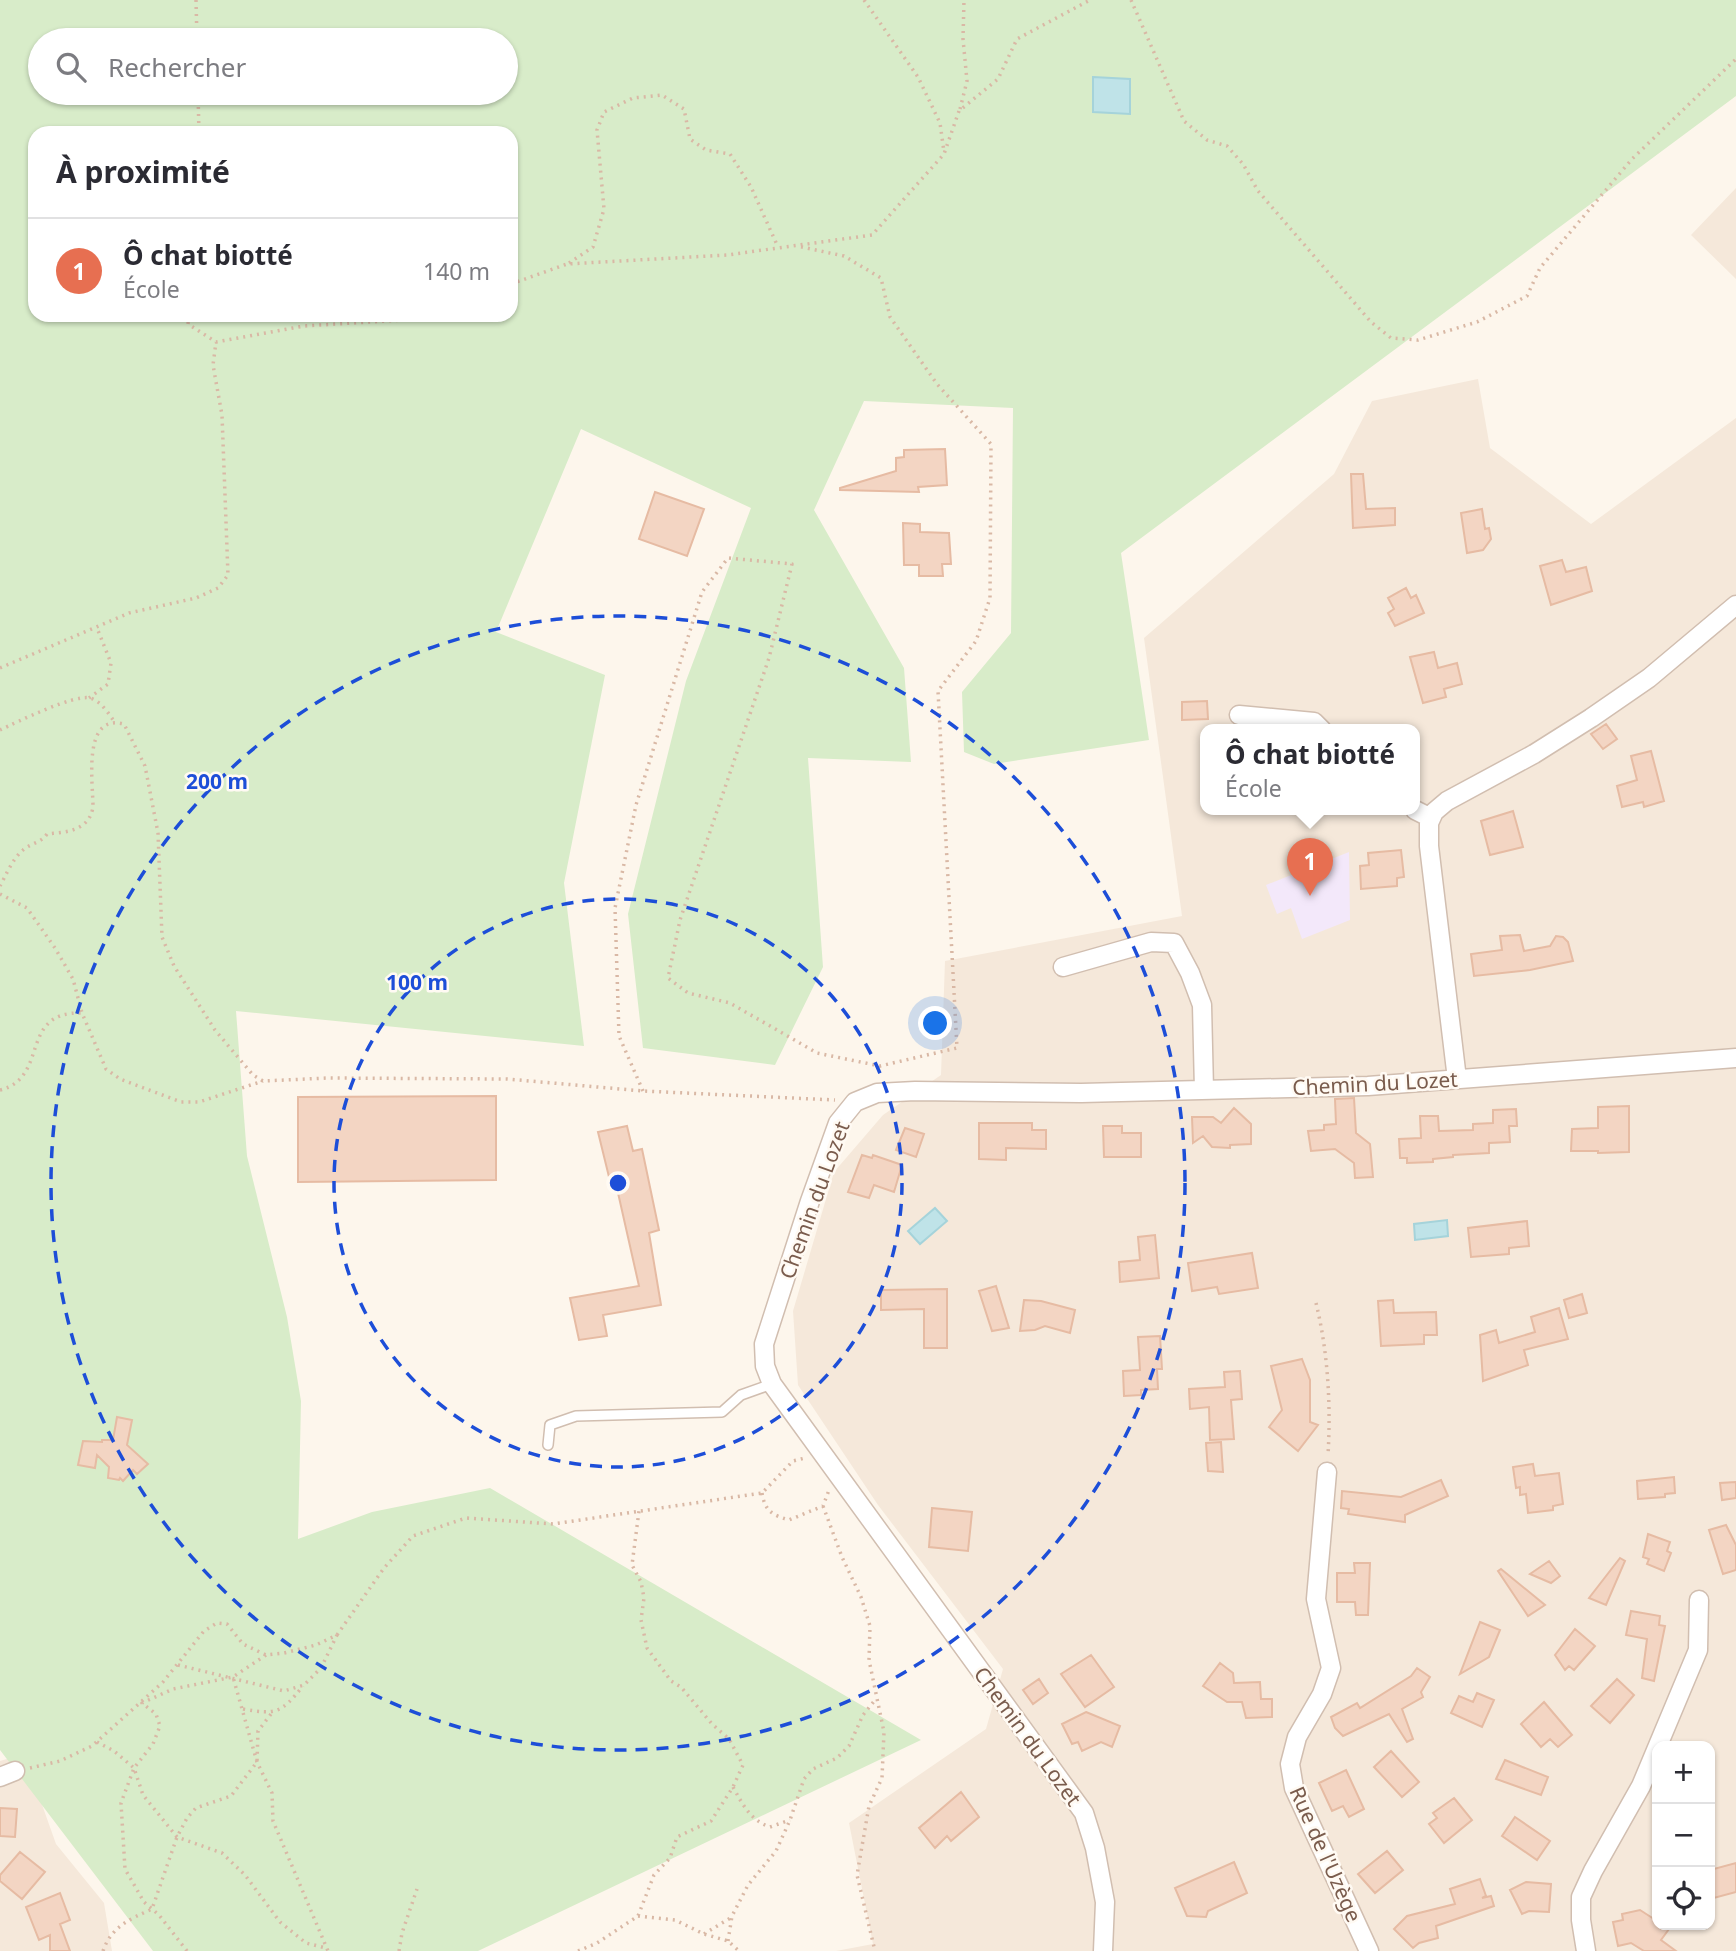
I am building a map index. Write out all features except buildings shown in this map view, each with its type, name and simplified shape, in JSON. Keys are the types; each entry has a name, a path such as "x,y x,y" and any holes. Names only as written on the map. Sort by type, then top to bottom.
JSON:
{"street":[{"path":"1457,1079 1429,846 1431,818 1447,802 1534,754 1649,678 1736,605"},
{"path":"1239,715 1316,724"},
{"path":"1420,812 1431,818"},
{"path":"1063,967 1151,942 1174,943 1202,1005 1204,1090"},
{"name":"Chemin du Lozet","path":"1103,1951 1105,1902 1095,1848 1084,1813 772,1384 765,1366 764,1344 823,1161 838,1123 855,1102 877,1093 895,1091 1081,1093 1368,1086 1736,1058"},
{"name":"Rue de l'Uzège","path":"1327,1472 1316,1600 1331,1668 1322,1694 1297,1737 1290,1764 1294,1788 1369,1951"},
{"path":"1586,1951 1581,1920 1581,1897 1641,1786 1698,1650 1699,1600"}],"lane":[{"path":"548,1445 550,1425 576,1416 722,1412 741,1395 772,1384"}],"path":[{"path":"196,0 197,28"},
{"path":"864,0 918,77 940,123 944,154"},
{"path":"568,264 727,255 872,235 944,154 967,81 963,39 964,0"},
{"path":"959,111 998,79 1017,39 1090,0"},
{"path":"1131,0 1184,121 1207,140 1227,146 1243,164 1258,191 1371,322 1391,338 1418,340 1476,322 1527,296 1540,268 1632,159 1736,59"},
{"path":"518,282 568,264 593,247 604,209 597,130 604,112 633,98 662,95 684,108 690,139 706,150 730,154 751,187 779,248"},
{"path":"198,105 199,126"},
{"path":"643,1091 619,1036 615,908 635,805 702,592 728,558 792,564 769,658 680,920 668,978 688,993 730,1003 817,1052 880,1066 957,1048 938,691 976,641 990,598 991,444 937,384 890,317 881,278 844,256 797,246"},
{"path":"188,322 216,342 304,326 370,322"},
{"path":"0,668 129,613 196,598 218,588 228,575 222,415 213,365 216,342"},
{"path":"0,730 70,700 89,698 108,684 111,663 97,628"},
{"path":"89,698 103,706 114,721"},
{"path":"0,886 24,848 43,840 47,834 73,830 87,822 93,807 93,744 106,723 114,721 124,724 145,766 158,833 162,937 174,966 215,1030 253,1075 263,1081"},
{"path":"0,894 27,908 55,948 73,979 82,1013 106,1069 120,1079 181,1102 199,1102 263,1081 328,1078 507,1079 643,1091 855,1102"},
{"path":"0,1090 19,1079 31,1065 40,1033 51,1020 66,1012 82,1013"},
{"path":"1316,1303 1324,1335 1329,1430 1327,1472"},
{"path":"103,1951 108,1937 127,1920 152,1909 177,1837 187,1818 196,1808 231,1796 257,1762 258,1731 271,1714 286,1707 321,1668 337,1635 384,1568 413,1536 466,1518 553,1524 762,1493 793,1461 828,1460 830,1487 822,1506 789,1520 774,1515 764,1505 762,1493"},
{"path":"822,1506 861,1597 870,1626 869,1660 884,1732 882,1778 869,1806 857,1875 873,1951"},
{"path":"578,1951 638,1916 654,1875 670,1858 677,1837 711,1821 733,1787 743,1765 729,1739 712,1724 681,1687 671,1681 647,1648 641,1620 644,1598 641,1582 632,1565 639,1511"},
{"path":"7,1774 61,1761 97,1742 142,1703 178,1665 204,1631 217,1623 227,1624 243,1644 266,1655"},
{"path":"142,1703 173,1689 233,1677 266,1655 316,1645 337,1635"},
{"path":"178,1665 284,1691 304,1685"},
{"path":"233,1677 257,1762 272,1793 273,1821 327,1950"},
{"path":"728,1941 732,1916 748,1885 776,1851 804,1779 813,1769 837,1758 849,1746 863,1715 876,1699"},
{"path":"142,1703 156,1714 160,1726 153,1744 134,1768 121,1803 125,1869 144,1902 187,1951"},
{"path":"243,1709 271,1714"},
{"path":"97,1742 114,1751 134,1768 143,1795 177,1837 222,1853 244,1875 280,1922 306,1943 327,1950"},
{"path":"733,1787 744,1808 757,1822 771,1827 790,1820"},
{"path":"399,1951 402,1933 417,1889"},
{"path":"638,1916 675,1920 704,1934 728,1941 739,1951"},
{"path":"704,1934 732,1916"}],"shaded area":[{"path":"1736,188 1736,279 1691,235"},
{"path":"1478,379 1490,448 1591,524 1736,418 1736,1951 836,1951 873,1944 849,1823 986,1729 1003,1669 878,1505 798,1385 793,1311 834,1172 883,1115 941,1075 945,961 1182,916 1144,638 1334,474 1372,401"},
{"path":"1349,852 1350,920 1302,939 1291,908 1277,914 1266,885"},
{"path":"24,1754 56,1844 104,1903 112,1951 0,1951 0,1761"}],"green space":[{"path":"0,0 1736,0 1736,96 1121,553 1149,740 994,764 964,752 962,692 1011,633 1013,408 864,401 814,510 904,668 911,762 808,758 823,967 775,1065 643,1048 628,914 686,681 751,508 581,429 496,632 605,675 564,883 584,1046 236,1011 247,1156 287,1317 301,1401 298,1539 372,1512 490,1488 921,1740 478,1951 153,1951 0,1750"}],"water":[{"path":"1093,77 1130,79 1130,114 1093,112"},
{"path":"935,1208 947,1221 920,1244 908,1231"},
{"path":"1447,1220 1448,1236 1415,1240 1414,1224"}],"place":[{"name":"Ô chat biotté","path":"1310,896"}]}
